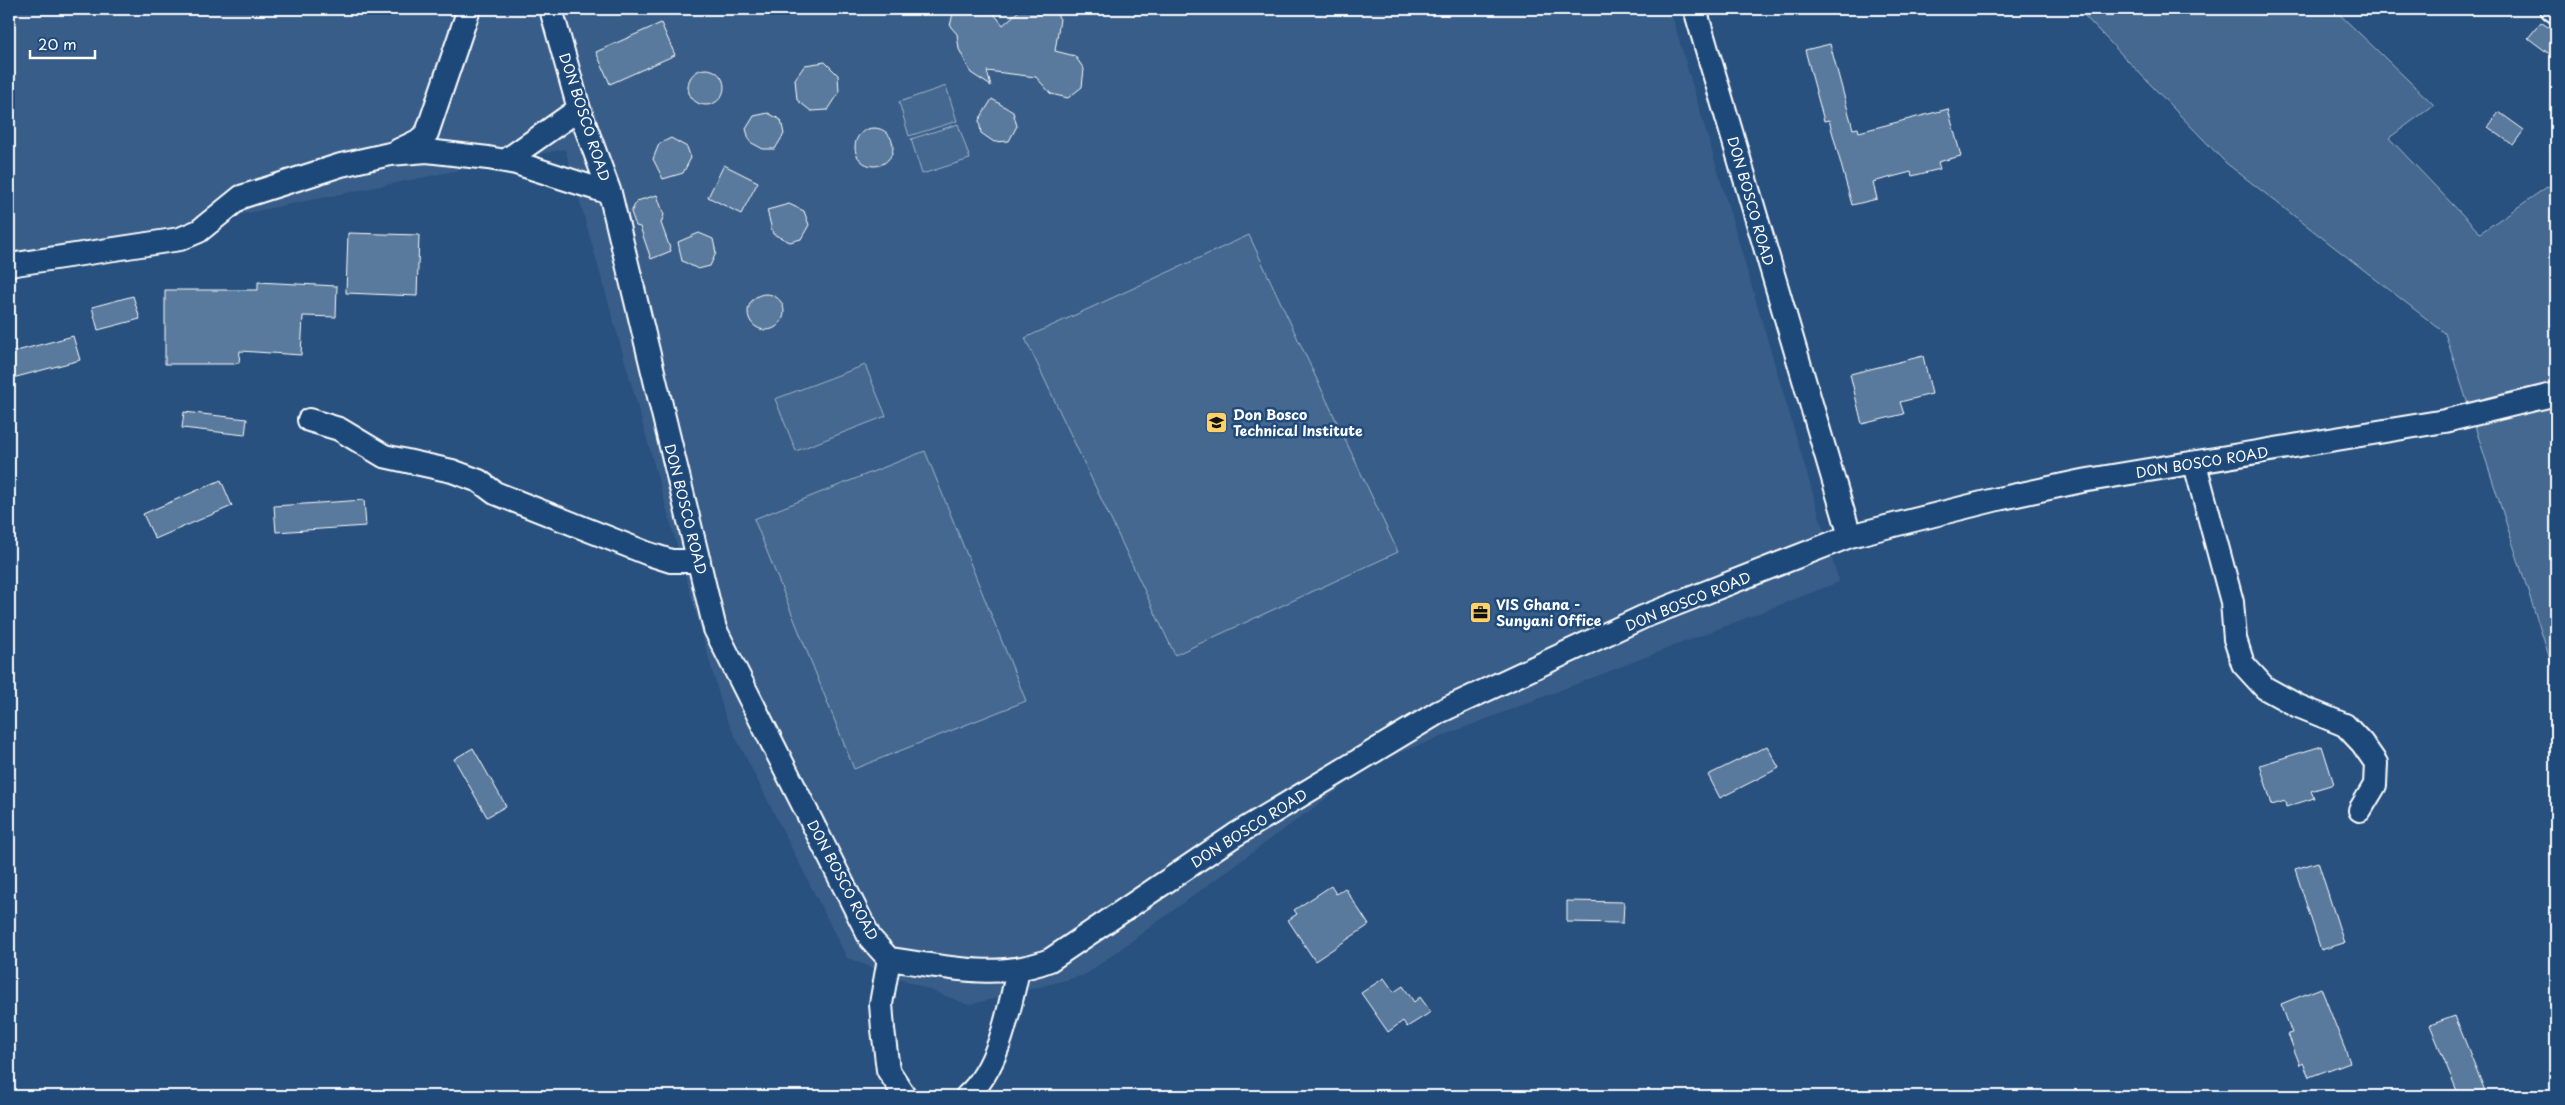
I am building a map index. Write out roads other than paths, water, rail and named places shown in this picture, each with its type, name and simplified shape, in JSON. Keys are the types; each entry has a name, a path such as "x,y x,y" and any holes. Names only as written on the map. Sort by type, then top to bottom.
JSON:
{"street":[{"path":"390,154 418,141 426,133 470,9"},
{"name":"DON BOSCO ROAD","path":"551,9 579,109 610,193 715,629 870,938 889,959 989,972 1018,970 1050,960 1234,835 1439,712 1643,618 1850,536 1998,499 2082,481 2195,464 2445,421 2556,394"},
{"name":"DON BOSCO ROAD","path":"1695,9 1850,536"},
{"path":"2552,9 2556,12"},
{"path":"505,161 579,109"},
{"path":"9,265 180,239 199,231 241,197 341,165 390,154 427,151 461,153 505,161 610,193"},
{"path":"309,420 339,429 384,456 452,471 479,481 495,493 650,554 671,561 699,561"},
{"path":"2195,464 2232,602 2235,639 2243,664 2265,688 2298,706 2345,725 2362,743 2376,763 2375,785 2360,810"},
{"path":"889,959 881,1004 883,1029 888,1070 905,1096"},
{"path":"967,1096 987,1069 1007,1022 1018,970"}],"place":[{"name":"Don Bosco Technical Institute","path":"1217,422"},
{"name":"VIS Ghana - Sunyani Office","path":"1480,612"}]}
